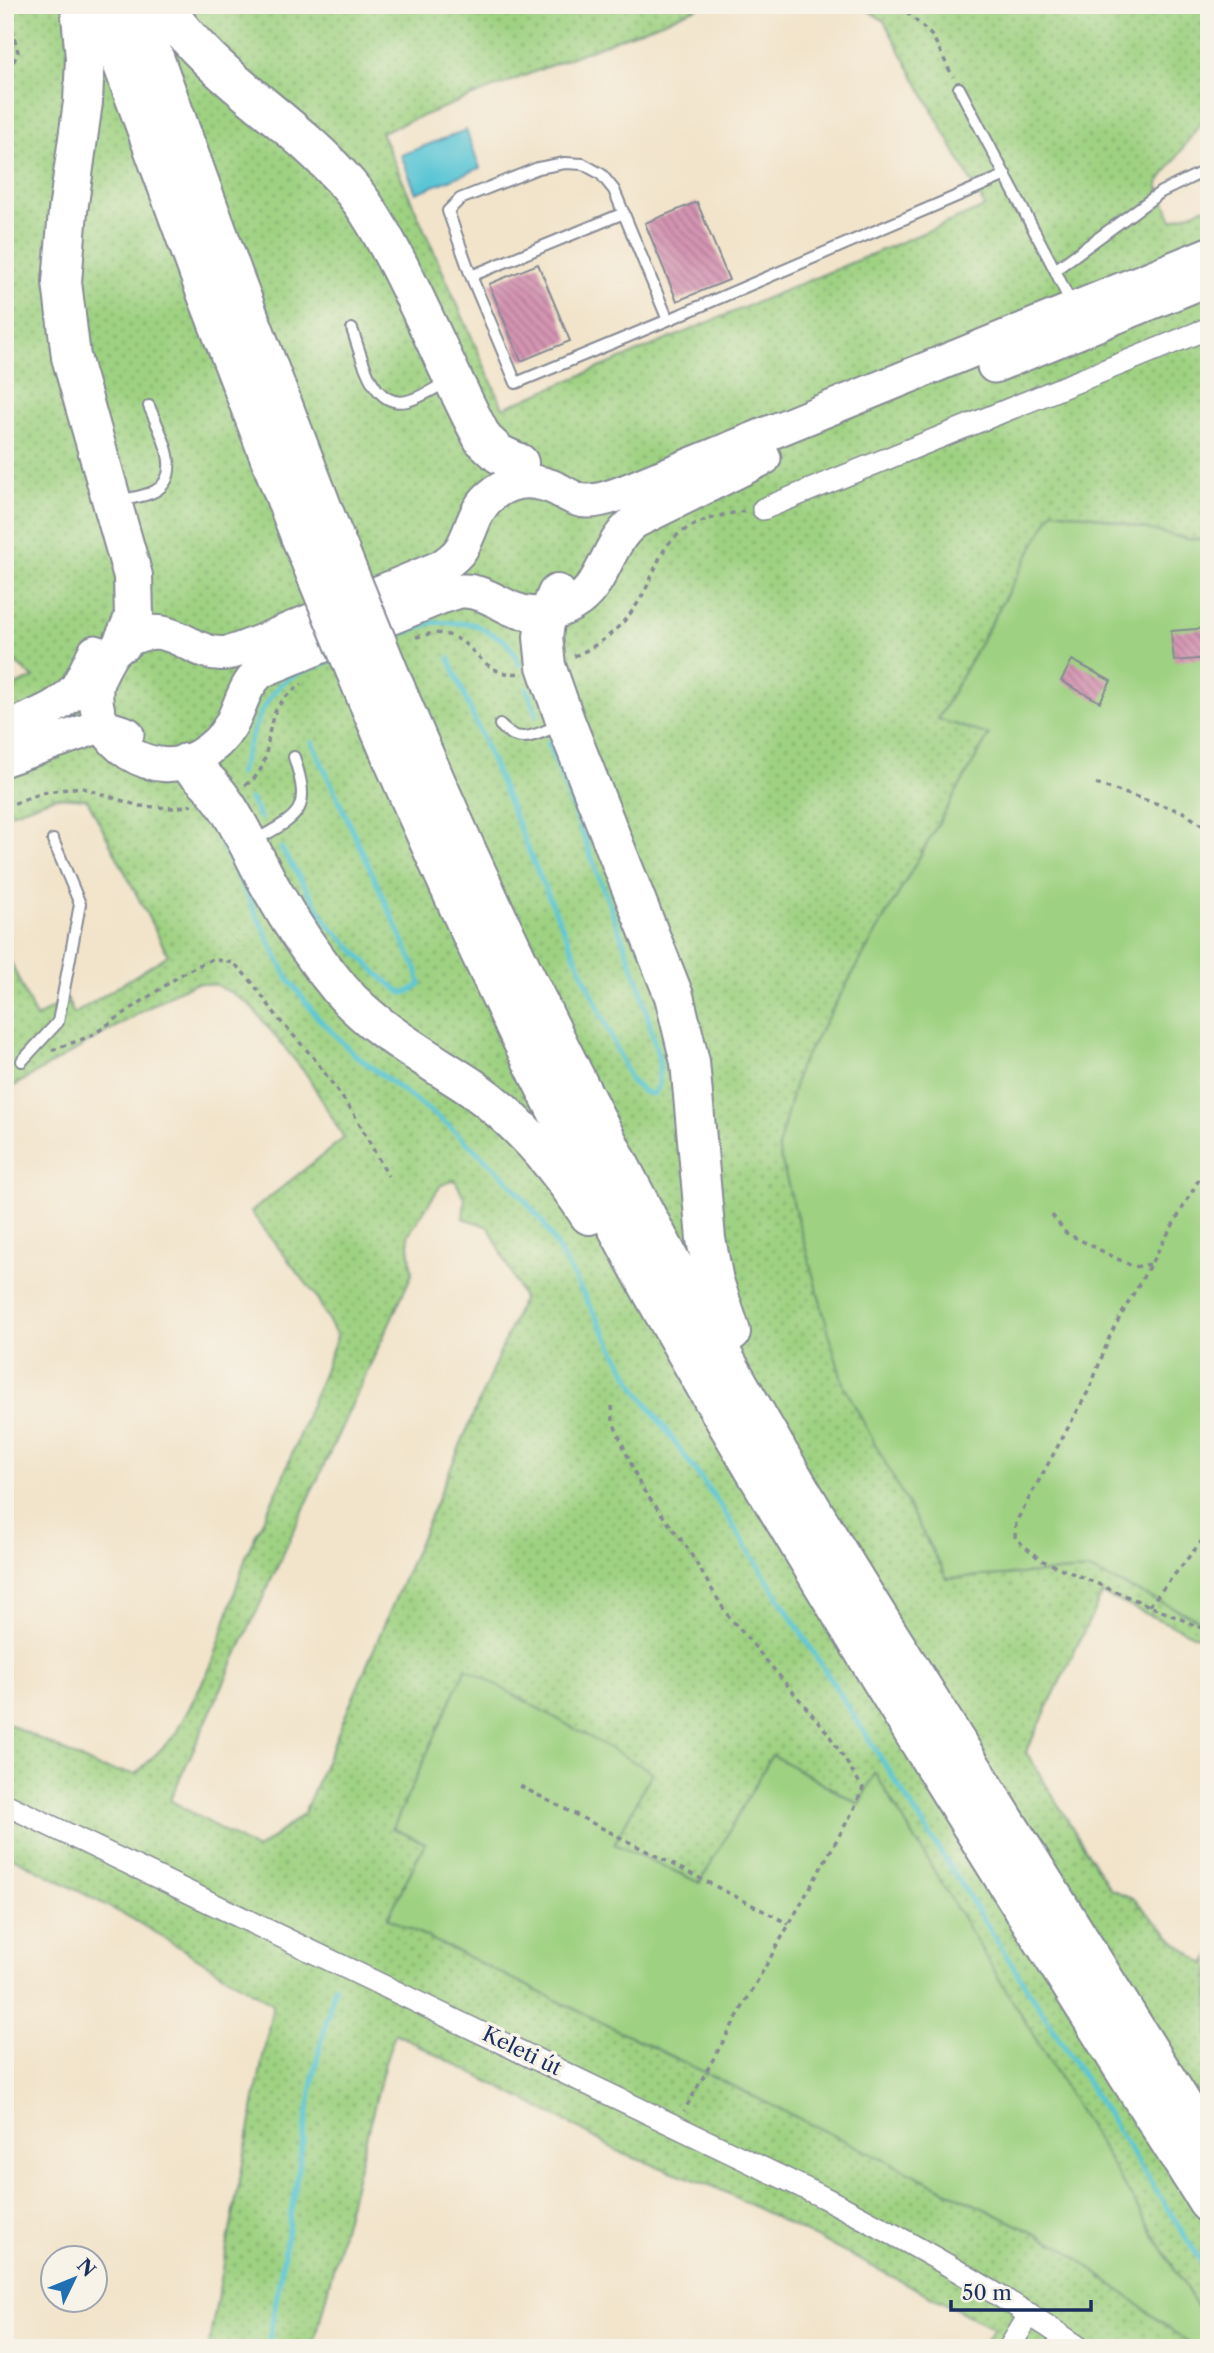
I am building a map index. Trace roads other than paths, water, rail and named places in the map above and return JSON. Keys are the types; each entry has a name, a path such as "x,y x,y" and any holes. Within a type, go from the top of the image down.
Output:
{"highway":[{"path":"80,5 85,58 83,102 62,282 71,357 133,576 128,630"},
{"path":"101,5 205,290 314,531 381,693 431,849 501,999 605,1204 792,1535 967,1821 1209,2204"},
{"path":"135,5 230,267 314,531"},
{"path":"163,5 200,49 324,158 349,186 383,235 483,439 499,454 519,463"},
{"path":"552,605 543,637 546,666 566,723 654,942 685,1033 706,1238 720,1300 731,1334 794,1453 821,1525"},
{"path":"381,693 444,803 521,970 598,1122 713,1336 821,1525 1209,2147"},
{"path":"186,763 223,796 307,950 343,992 374,1021 472,1088 512,1120 539,1147 677,1335"}],"main road":[{"path":"605,543 634,522 759,448 1073,309 1209,254"},
{"path":"128,630 158,615 229,637 258,629 420,562 440,549 452,530 464,500 477,485 493,472 519,463 549,468 566,477 581,494 596,531 605,543 599,576 587,592 568,607 552,605 511,609 490,598 463,591 441,597 261,671 252,678 230,726 214,746 186,763 152,763 137,759 110,734 76,688 101,642 118,626 128,630 172,634 208,652 226,653 257,643 441,567 460,551 483,503 502,488 524,481 534,482 581,494 598,500 661,477 759,448 1209,279"},
{"path":"5,759 70,735 110,734 161,749 195,741 215,717 229,682 237,671 248,663 456,579 471,576 486,578 552,605"},
{"path":"5,729 80,695"},
{"path":"5,742 65,717 81,706 80,695"},
{"path":"5,769 102,740 110,734"}],"street":[{"path":"763,509 1209,328"},
{"name":"Keleti út","path":"5,1804 823,2197 907,2241 1030,2314 1080,2348"},
{"path":"1009,2348 1030,2314"}],"lane":[{"path":"959,88 1073,309"},
{"path":"668,320 614,190 601,174 583,164 565,163 538,169 460,199 448,211 471,276 516,383 668,320 1006,175"},
{"path":"1055,270 1161,192 1209,169"},
{"path":"471,276 624,213"},
{"path":"352,329 373,384 386,399 397,403 412,400 453,379"},
{"path":"112,503 153,492 170,473 167,454 149,406"},
{"path":"500,725 512,736 520,738 566,723"},
{"path":"248,844 284,824 302,805 302,783 294,757"},
{"path":"22,1061 58,1022 80,904 53,840"}],"water":[{"path":"466,130 480,168 416,193 401,155"}],"waterway":[{"path":"390,638 434,622 473,624 504,640 515,654 519,665"},
{"path":"449,658 536,868 631,1081 644,1092 654,1094 659,1086 659,1060 640,986 548,742"},
{"path":"239,774 257,722 278,687 300,672 335,659"},
{"path":"527,689 537,715"},
{"path":"281,848 329,925 379,975 402,993 411,991 420,984 417,971 312,742"},
{"path":"250,799 260,818"},
{"path":"209,818 287,977 318,1018 354,1054 448,1125 506,1178 543,1222 637,1390 718,1502 1209,2274"},
{"path":"268,2348 316,2064 335,1986"}]}
